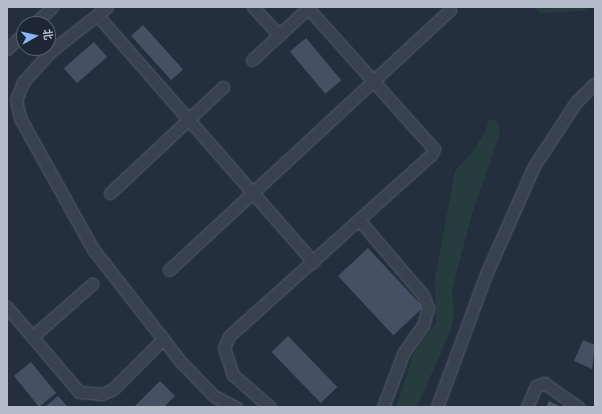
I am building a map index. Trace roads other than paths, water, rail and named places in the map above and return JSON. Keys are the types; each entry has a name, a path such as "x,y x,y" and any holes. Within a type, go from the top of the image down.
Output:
{"street":[{"path":"42,16 52,7"},
{"path":"107,7 98,16 51,51 23,82 16,100 20,118 94,249 163,339 214,396 236,407"},
{"path":"253,7 279,35"},
{"path":"252,60 309,7 434,149 430,155 360,220 229,336 224,348 233,374 270,407"},
{"path":"169,270 450,10"},
{"path":"98,16 313,262"},
{"path":"7,49 16,41"},
{"path":"437,407 488,272 534,166 576,102 595,83"},
{"path":"110,193 223,87"},
{"path":"360,220 423,295 428,308 423,324 403,354 383,407"},
{"path":"33,336 92,284"},
{"path":"7,307 80,392 102,394 113,389 163,339"},
{"path":"527,407 536,386 544,383 578,407"}]}
